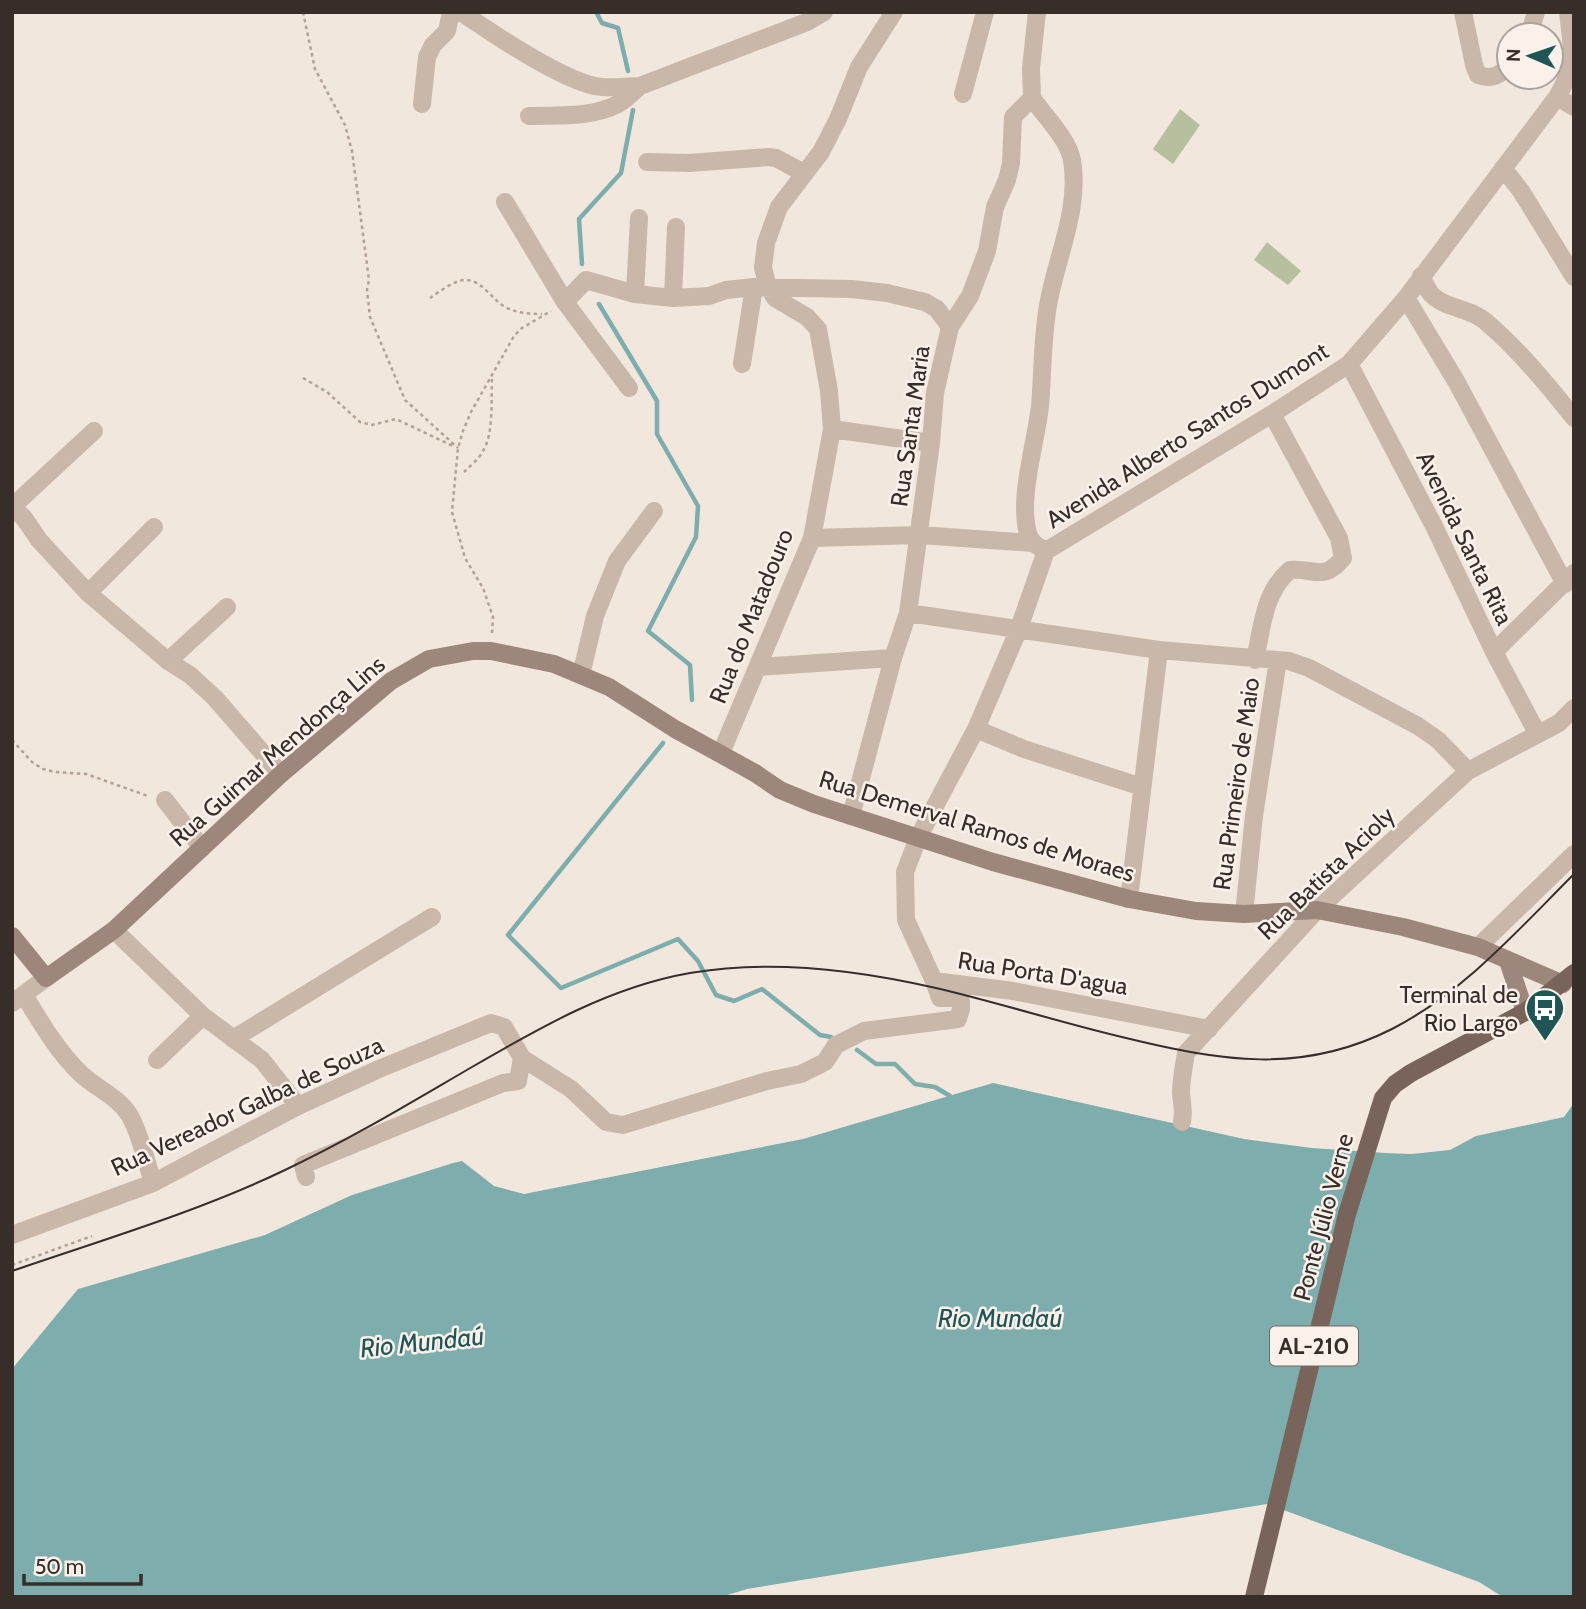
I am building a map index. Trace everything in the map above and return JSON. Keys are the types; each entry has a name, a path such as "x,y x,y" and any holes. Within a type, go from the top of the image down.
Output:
{"main road":[{"name":"AL-210","path":"1525,1012 1568,979"},
{"name":"Ponte Júlio Verne","path":"1254,1597 1347,1214 1382,1098 1395,1084 1411,1073 1525,1012"}],"street":[{"path":"422,104 427,57 433,45 447,31 451,12"},
{"path":"461,12 507,42 575,79 600,87 640,86 807,22 824,12"},
{"path":"742,364 761,287 766,243 779,207 821,152 859,67 894,12"},
{"path":"963,94 985,12"},
{"path":"1037,12 1031,68 1032,98 1069,149 1074,188 1074,201 1044,330 1040,407 1025,501 1028,535 1039,547"},
{"path":"1462,12 1478,75 1495,76"},
{"name":"Avenida Alberto Santos Dumont","path":"906,920 905,872 918,838 976,729 1018,631 1039,547 1272,414 1349,364 1406,298 1558,97 1573,65 1568,12"},
{"path":"529,116 585,114 605,110 621,103 640,86"},
{"path":"1558,97 1574,107"},
{"name":"Rua Santa Maria","path":"851,816 893,657 908,613 920,535 935,393 950,327 970,296 987,251 995,207 1011,163 1013,117 1032,98"},
{"path":"647,162 689,163 769,157 804,173"},
{"path":"1503,168 1521,191 1574,277"},
{"path":"505,202 565,302 629,388"},
{"path":"635,294 639,218"},
{"path":"673,298 676,227"},
{"path":"1421,276 1432,295 1475,312 1488,323 1528,364 1574,418"},
{"path":"565,302 586,280 635,294 673,298 693,298 726,290 761,287 852,289 925,302 937,309 950,327"},
{"name":"Rua do Matadouro","path":"721,753 812,538 832,429 829,391 818,329 807,317 761,287"},
{"path":"1406,298 1569,578 1494,652"},
{"name":"Avenida Santa Rita","path":"1349,364 1434,526 1494,652 1537,733"},
{"path":"1255,660 1272,590 1282,577 1290,570 1319,574 1334,569 1343,558 1339,538 1272,414"},
{"path":"832,429 931,443"},
{"path":"94,431 12,507 88,593 215,698 281,774"},
{"path":"581,675 595,616 617,561 654,511"},
{"path":"88,593 154,527"},
{"path":"812,538 920,535 1039,547"},
{"path":"168,661 227,607"},
{"path":"908,613 1159,650 1300,664 1418,726 1438,740 1468,771"},
{"path":"1129,899 1159,650"},
{"name":"Rua Guimar Mendonça Lins","path":"18,999 114,930 281,774 391,681 429,659 491,651 554,664 609,687 675,729 721,753"},
{"path":"759,667 893,657"},
{"name":"Rua Primeiro de Maio","path":"1244,914 1254,816 1278,660"},
{"name":"Rua Batista Acioly","path":"1182,1122 1182,1072 1186,1053 1317,910 1468,771 1559,723 1572,713"},
{"path":"976,729 1024,749 1142,787"},
{"name":"Rua Demerval Ramos de Moraes","path":"721,753 780,790 851,816 993,862 1129,899 1196,911 1244,914 1317,910 1433,933 1479,947 1508,961 1568,979"},
{"path":"164,800 202,848"},
{"path":"1479,947 1574,854"},
{"path":"233,1039 432,917"},
{"name":"Rua Porta D'agua","path":"906,920 934,981 1013,991 1209,1029"},
{"path":"114,930 203,1016 262,1060 298,1106"},
{"path":"12,936 46,978"},
{"path":"1508,961 1525,1012"},
{"path":"306,1177 303,1165 503,1083 518,1081 522,1058 571,1089 606,1122 623,1125 801,1074 825,1062 836,1045 864,1031 958,1019 961,1002 956,998 940,999 934,981"},
{"path":"18,999 83,1075 122,1106 129,1115 137,1131 153,1183"},
{"path":"157,1060 203,1016"},
{"name":"Rua Vereador Galba de Souza","path":"12,1235 153,1183 298,1106 491,1023 504,1027 522,1058"}],"path":[{"path":"303,12 315,69 345,125 352,150 368,267 370,317 377,339 405,400 458,449"},
{"path":"430,298 461,280 469,281 476,283 502,306 523,314 545,314"},
{"path":"491,651 493,617 483,588 465,558 452,512 458,449 471,412 514,336 522,327 565,302"},
{"path":"464,472 486,445 491,413 492,374"},
{"path":"303,378 327,392 360,422 372,425 396,419 458,449"},
{"path":"12,740 32,762 43,769 86,774 164,800"},
{"path":"12,1265 92,1236"}],"green space":[{"path":"1180,109 1200,125 1173,164 1153,149"},
{"path":"1267,242 1301,271 1288,285 1254,260"}],"water":[{"name":"Rio Mundaú","path":"993,1083 1244,1139 1312,1148 1412,1154 1450,1150 1476,1136 1564,1117 1574,1103 1574,1597 1503,1597 1479,1582 1267,1504 747,1589 721,1597 12,1597 12,1369 78,1289 265,1235 352,1195 453,1163 462,1161 494,1186 524,1194 803,1139"}],"waterway":[{"path":"596,12 602,23 618,28 628,71"},
{"path":"582,264 579,219 621,173 633,110"},
{"path":"599,304 657,401 657,434 698,506 696,537 648,631 690,665 692,700"},
{"path":"663,743 508,935 561,988 678,939 698,961 716,995 734,1001 762,989 820,1035 831,1037"},
{"path":"857,1050 876,1064 895,1064 915,1084 935,1087 950,1096"}],"tram line":[{"path":"12,1271 150,1224 253,1185 356,1134 550,1023 604,998 660,979 720,969 814,968 876,976 936,988 1102,1032 1195,1053 1260,1059 1293,1058 1358,1044 1418,1014 1489,959 1574,874"}],"place":[{"name":"Terminal de Rio Largo","path":"1545,1042"}]}
